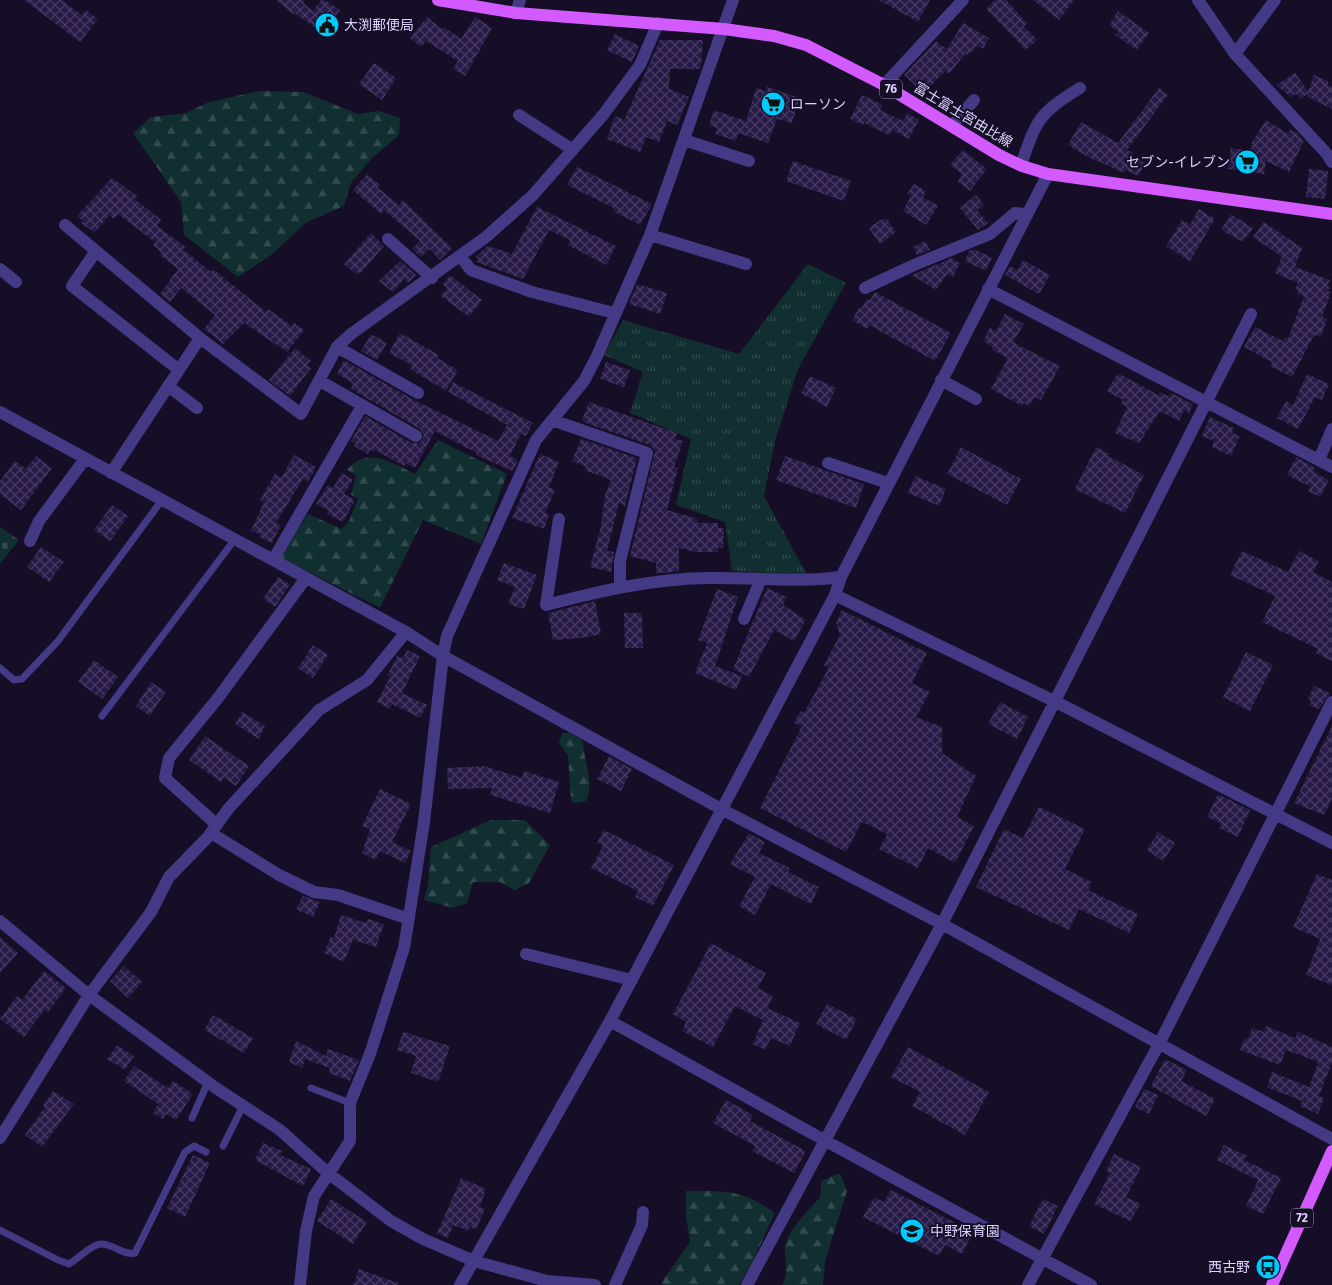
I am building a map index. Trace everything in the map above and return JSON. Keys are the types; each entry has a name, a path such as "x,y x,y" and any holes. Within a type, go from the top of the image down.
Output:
{"main road":[{"name":"富士富士宮由比線","path":"438,0 465,2 516,13 658,23 774,36 806,44 884,85 1021,165 1048,174 1332,214"},
{"name":"72","path":"1272,1285 1332,1151"}],"street":[{"path":"516,13 520,0"},
{"path":"300,1285 306,1231 314,1196 350,1141 350,1103 370,1054 404,948 424,822 443,656 447,636 536,440 584,381 597,356 614,313 650,235 733,0"},
{"path":"884,85 963,0"},
{"path":"1198,0 1235,54 1332,162"},
{"path":"1235,54 1275,0"},
{"path":"65,225 200,338 301,414 337,347 351,334 432,278 486,237 533,195 603,115 640,65 658,23"},
{"path":"1021,165 1034,129 1042,116 1053,105 1080,88"},
{"path":"952,126 974,100"},
{"path":"519,115 573,150"},
{"path":"684,140 749,161"},
{"path":"460,1285 610,1020 723,810 835,595 840,577 1025,214 1048,174"},
{"path":"865,288 914,265 990,234 1015,213 1025,214"},
{"path":"650,235 746,264"},
{"path":"388,239 432,278"},
{"path":"96,251 72,286 179,370"},
{"path":"460,256 471,270 532,292 614,313"},
{"path":"0,268 16,282"},
{"path":"988,289 1332,467"},
{"path":"747,1285 942,924 1251,314"},
{"path":"111,472 200,338"},
{"path":"337,347 418,393"},
{"path":"941,380 976,399"},
{"path":"320,381 416,436"},
{"path":"168,386 197,408"},
{"path":"272,560 362,406"},
{"path":"0,412 406,632 443,656 723,810 942,924 1332,1139"},
{"path":"552,420 647,453 620,561 620,586"},
{"path":"1319,460 1332,429"},
{"path":"30,541 39,521 86,459"},
{"path":"828,463 888,483"},
{"path":"559,519 546,605 620,586 706,578 809,581 840,577"},
{"path":"306,578 218,698 169,758 165,778 214,829 279,875 314,892 338,895 409,919"},
{"path":"744,619 761,579"},
{"path":"835,595 1054,701 1332,842"},
{"path":"0,1138 89,995 151,912 169,877 319,710 367,680 406,632"},
{"path":"1028,1285 1159,1044 1332,702"},
{"path":"0,920 89,995 208,1082 280,1130 328,1173 391,1222 474,1261 548,1281 595,1285"},
{"path":"526,954 632,980"},
{"path":"610,1020 824,1140 1091,1285"},
{"path":"615,1285 642,1225 643,1212"}],"lane":[{"path":"0,668 14,680 22,679 58,641 162,500"},
{"path":"102,716 234,539"},
{"path":"192,1118 208,1082"},
{"path":"311,1088 350,1103"},
{"path":"223,1146 243,1106"},
{"path":"0,1230 58,1260 70,1264 98,1244 110,1245 129,1255 135,1253 185,1152 194,1146 206,1152"}],"green space":[{"path":"260,91 303,92 358,114 379,111 400,118 399,135 372,158 351,183 344,206 307,222 271,255 238,277 184,235 181,202 133,133 151,117 186,113 209,102"},
{"path":"808,264 846,283 798,369 775,441 764,496 807,575 732,571 725,522 676,505 691,439 630,413 643,372 604,355 623,320 739,354"},
{"path":"438,440 507,474 481,544 423,520 380,608 279,557 308,514 342,529 349,521 358,499 351,495 356,475 347,470 355,463 372,457 380,458 415,474"},
{"path":"0,527 19,540 0,564"},
{"path":"562,733 570,733 583,741 589,779 586,801 575,803 571,800 568,756 559,743"},
{"path":"491,820 525,820 550,845 529,883 515,890 500,882 473,882 467,903 453,908 424,900 428,885 431,847"},
{"path":"840,1173 847,1191 825,1261 823,1285 782,1285 786,1274 785,1248 792,1230 821,1196 821,1181"},
{"path":"686,1191 712,1191 742,1195 775,1213 753,1261 739,1285 665,1285 661,1283 690,1242 686,1216"}],"building":[{"path":"24,0 62,0 82,15 86,10 98,19 80,42"},
{"path":"276,0 305,0 303,3 313,11 321,0 325,0 340,10 329,25 336,31 330,38 293,14"},
{"path":"879,0 930,0 918,22"},
{"path":"995,0 1006,0 1027,23 1024,26 1037,40 1026,50 986,9"},
{"path":"1033,0 1074,0 1059,20"},
{"path":"1118,11 1149,33 1137,50 1115,35 1119,32 1109,25"},
{"path":"427,17 442,29 444,27 461,39 475,17 492,28 465,76 453,69 458,61 426,41 421,47 410,38"},
{"path":"963,23 989,38 983,49 977,46 973,52 971,51 968,55 965,54 949,74 945,71 926,91 922,88 920,90 904,75 936,41 947,49"},
{"path":"615,34 639,46 632,62 607,50"},
{"path":"660,40 703,40 701,65 700,69 670,69 669,89 689,97 677,125 667,121 659,142 646,137 640,152 607,139 615,116 624,120"},
{"path":"374,63 396,78 382,100 359,84"},
{"path":"1295,73 1308,91 1314,75 1328,81 1328,85 1332,87 1332,109 1306,96 1308,93 1300,99 1296,94 1291,97 1276,85"},
{"path":"767,87 800,98 792,123 777,119 768,143 738,133 736,141 715,134 717,128 709,125 714,110 746,121 756,88 766,91"},
{"path":"1159,88 1168,95 1127,150 1133,153 1132,157 1145,163 1138,176 1126,170 1124,173 1097,162 1068,145 1081,122 1118,143"},
{"path":"862,95 883,105 880,110 903,121 907,113 919,120 909,139 892,130 889,135 864,123 863,125 850,119"},
{"path":"1266,120 1288,134 1290,130 1297,133 1304,141 1289,172 1266,161 1264,174 1228,169 1231,148 1251,151 1252,142"},
{"path":"963,150 987,169 970,191 958,182 962,174 950,165"},
{"path":"793,161 851,181 844,201 786,181"},
{"path":"577,167 652,204 640,225 613,211 614,208 567,185"},
{"path":"1309,169 1328,171 1325,199 1306,197"},
{"path":"367,174 380,185 378,188 399,205 403,200 452,248 440,260 430,249 421,257 412,249 420,241 384,210 381,214 353,190"},
{"path":"112,178 137,196 135,199 161,220 157,226 186,247 184,250 211,272 213,269 266,312 268,309 292,326 294,323 304,330 287,352 244,323 223,344 204,329 215,315 181,288 170,302 160,294 178,269 160,255 162,253 153,245 155,242 118,214 114,219 109,215 95,233 81,223 83,221 77,216"},
{"path":"914,184 926,191 923,197 938,206 926,225 903,211 911,196 907,194"},
{"path":"976,195 984,205 977,210 988,223 978,230 960,208"},
{"path":"537,207 616,246 606,265 568,245 570,240 549,230 523,279 476,262 479,260 476,256 488,246 512,254"},
{"path":"1199,209 1215,219 1190,261 1166,246 1182,220 1190,225"},
{"path":"1231,214 1253,228 1243,242 1221,230"},
{"path":"882,219 887,219 896,232 880,244 869,228"},
{"path":"1264,222 1302,248 1295,267 1330,280 1327,286 1330,287 1328,291 1331,292 1322,317 1327,319 1321,337 1314,335 1292,377 1270,366 1272,362 1244,347 1255,327 1283,341 1285,337 1288,339 1304,296 1297,294 1299,291 1295,290 1298,283 1275,273 1282,257 1253,237"},
{"path":"371,233 384,246 360,274 357,272 356,274 344,264"},
{"path":"925,241 930,250 917,255 913,247"},
{"path":"974,249 992,258 986,271 965,261 969,251"},
{"path":"952,258 960,263 953,277 947,274 936,290 912,275"},
{"path":"1023,260 1050,275 1039,294 1005,275 1010,266 1018,270"},
{"path":"400,261 416,275 408,283 404,279 393,292 379,281"},
{"path":"450,275 482,300 469,317 441,296 447,288 443,284"},
{"path":"637,284 667,293 660,314 629,304"},
{"path":"875,292 951,333 935,361 869,325 867,329 852,320 859,308 861,309 867,299 870,300"},
{"path":"1005,314 1024,324 1014,341 1016,344 1060,366 1041,400 1036,397 1028,406 1024,403 1022,406 991,389 1008,358 992,350 993,347 983,341 990,328 996,331"},
{"path":"400,333 439,355 437,358 458,370 446,391 410,369 412,365 389,353"},
{"path":"371,334 387,343 377,360 361,351"},
{"path":"295,348 311,361 307,365 311,368 290,396 269,380"},
{"path":"344,360 414,400 498,441 507,425 448,392 453,382 533,423 526,436 521,434 510,456 518,460 513,471 476,455 477,453 435,431 415,468 406,463 404,466 375,450 374,452 370,450 368,454 354,446 356,444 351,441 365,416 412,443 420,443 424,435 420,429 351,389 353,383 337,374"},
{"path":"606,362 630,370 624,387 600,379"},
{"path":"1118,373 1158,395 1160,392 1169,397 1171,393 1193,404 1189,413 1184,410 1179,421 1160,411 1139,443 1115,433 1127,407 1121,403 1123,400 1107,391"},
{"path":"1307,374 1329,384 1322,400 1315,397 1298,429 1277,418 1286,401 1293,405"},
{"path":"810,376 836,388 827,407 801,393"},
{"path":"589,402 677,433 675,439 683,441 674,467 678,468 667,510 698,519 697,523 718,523 718,528 724,528 723,548 718,548 718,552 695,552 679,548 679,571 663,573 656,573 656,563 630,556 655,451 650,445 586,423 582,420"},
{"path":"1210,417 1234,428 1232,433 1240,436 1231,456 1212,447 1214,441 1202,436"},
{"path":"581,439 637,458 625,506 619,503 607,551 614,552 611,572 590,567 601,526 605,495 611,480 584,470 586,467 572,461"},
{"path":"961,447 1021,479 1007,505 947,474"},
{"path":"1096,447 1109,454 1108,456 1144,475 1125,513 1075,489"},
{"path":"540,454 559,462 549,487 555,490 545,513 549,514 544,529 512,518"},
{"path":"294,455 316,467 308,482 303,479 276,523 281,525 272,543 259,537 260,534 251,531 264,502 260,500 275,474 281,478"},
{"path":"36,456 52,468 21,510 0,494 0,481 15,461 26,469"},
{"path":"785,456 864,484 856,508 776,480"},
{"path":"1296,457 1315,468 1314,472 1329,480 1320,497 1308,491 1311,487 1287,475"},
{"path":"342,473 353,480 344,494 355,500 343,522 327,514 329,511 316,504 328,485 333,488"},
{"path":"915,476 946,489 939,506 908,493"},
{"path":"112,505 128,516 110,541 94,530"},
{"path":"41,547 64,562 49,582 27,567"},
{"path":"1242,551 1288,572 1299,551 1319,561 1313,572 1332,582 1332,661 1316,653 1318,649 1262,622 1275,596 1230,575"},
{"path":"504,563 537,575 524,609 508,604 515,587 497,580"},
{"path":"278,577 290,585 275,607 263,599"},
{"path":"767,588 787,597 783,605 806,620 794,641 774,630 749,677 733,669"},
{"path":"717,589 738,597 715,666 742,676 736,690 695,673 707,643 698,640"},
{"path":"595,601 601,634 553,640 548,613"},
{"path":"842,610 927,653 912,683 930,692 916,717 942,727 942,753 976,776 957,817 974,826 955,863 928,848 918,868 879,849 887,834 862,822 846,852 760,808 802,726 794,723 800,711 804,713 829,667 824,665 840,635 836,623"},
{"path":"624,613 642,613 643,648 625,648"},
{"path":"313,645 328,655 313,678 298,668"},
{"path":"407,650 420,656 402,693 427,705 420,718 392,704 390,709 377,702 390,677 387,676 397,656 403,658"},
{"path":"1246,652 1273,665 1250,711 1223,697"},
{"path":"94,660 118,677 102,699 78,682"},
{"path":"151,682 166,692 150,716 136,706"},
{"path":"1314,686 1330,693 1319,709 1309,705 1311,701 1308,698"},
{"path":"1000,702 1028,717 1017,739 988,724"},
{"path":"242,712 265,726 259,739 235,724"},
{"path":"1332,726 1332,798 1324,815 1294,803"},
{"path":"205,736 249,766 236,786 224,778 221,782 189,760"},
{"path":"609,756 632,769 621,791 597,779"},
{"path":"484,766 522,778 524,771 559,782 550,813 490,795 492,788 448,789 447,768"},
{"path":"380,789 411,804 392,842 411,851 405,863 380,851 375,860 362,853 370,829 362,826"},
{"path":"1218,794 1250,810 1238,837 1219,828 1221,823 1207,817"},
{"path":"1039,807 1085,829 1065,869 1092,882 1088,890 1138,914 1129,933 1079,909 1069,930 976,887 1004,829 1023,838"},
{"path":"604,830 674,865 653,906 635,897 638,891 591,868 603,846 597,843"},
{"path":"1158,832 1175,843 1163,861 1147,850"},
{"path":"749,833 765,842 759,853 790,868 788,872 819,887 811,904 771,884 755,915 739,906 755,877 730,864"},
{"path":"1317,874 1332,880 1332,985 1306,975 1320,939 1293,927"},
{"path":"303,896 320,902 313,917 296,909"},
{"path":"341,915 366,923 368,919 384,924 376,947 353,940 344,962 324,953 331,937 334,938"},
{"path":"0,937 18,953 0,973"},
{"path":"711,943 766,973 758,988 773,996 767,1008 800,1023 790,1046 771,1038 765,1050 753,1044 763,1020 735,1006 713,1047 682,1031 686,1022 673,1014"},
{"path":"124,966 142,982 128,998 110,981"},
{"path":"44,971 66,988 48,1012 45,1009 24,1037 0,1019 17,996 22,1000"},
{"path":"827,1004 857,1019 846,1040 816,1024"},
{"path":"213,1015 253,1038 244,1053 204,1030"},
{"path":"1266,1026 1295,1038 1298,1032 1332,1047 1332,1062 1319,1096 1324,1098 1318,1114 1300,1106 1302,1101 1267,1087 1272,1072 1309,1087 1318,1063 1316,1061 1286,1050 1280,1065 1240,1050 1245,1038 1248,1039 1252,1028 1264,1032"},
{"path":"403,1032 450,1046 438,1082 411,1073 416,1056 397,1050"},
{"path":"296,1041 326,1056 328,1049 359,1060 350,1081 329,1073 330,1068 305,1059 302,1068 289,1062"},
{"path":"117,1045 134,1056 125,1070 107,1059"},
{"path":"908,1047 989,1092 965,1135 912,1106 920,1092 891,1077"},
{"path":"1165,1059 1187,1070 1181,1081 1215,1099 1206,1116 1151,1086"},
{"path":"134,1066 168,1088 173,1081 193,1094 176,1120 166,1114 163,1119 153,1113 158,1104 124,1081"},
{"path":"1144,1089 1158,1095 1149,1114 1135,1107"},
{"path":"53,1091 74,1104 42,1147 25,1135 45,1107 43,1106"},
{"path":"726,1100 753,1115 750,1121 806,1151 794,1173 752,1151 755,1146 713,1123"},
{"path":"263,1143 282,1151 280,1155 311,1169 303,1186 255,1160"},
{"path":"1224,1145 1247,1156 1244,1160 1281,1178 1263,1214 1246,1206 1258,1180 1217,1160"},
{"path":"1114,1154 1141,1167 1126,1197 1141,1204 1130,1221 1094,1204 1110,1173 1106,1171"},
{"path":"193,1155 210,1163 185,1217 167,1208"},
{"path":"461,1178 486,1189 480,1207 485,1209 476,1230 470,1227 468,1231 453,1225 448,1238 437,1233"},
{"path":"891,1190 973,1232 962,1254 945,1245 939,1256 863,1217 874,1197 884,1202"},
{"path":"331,1199 367,1222 353,1244 317,1221"},
{"path":"1043,1199 1058,1206 1044,1234 1029,1226"},
{"path":"359,1269 398,1283 397,1285 353,1285"}],"place":[{"name":"大渕郵便局","path":"327,25"},
{"name":"ローソン","path":"773,104"},
{"name":"セブン-イレブン","path":"1247,162"},
{"name":"中野保育園","path":"912,1231"},
{"name":"西古野","path":"1268,1267"}]}
